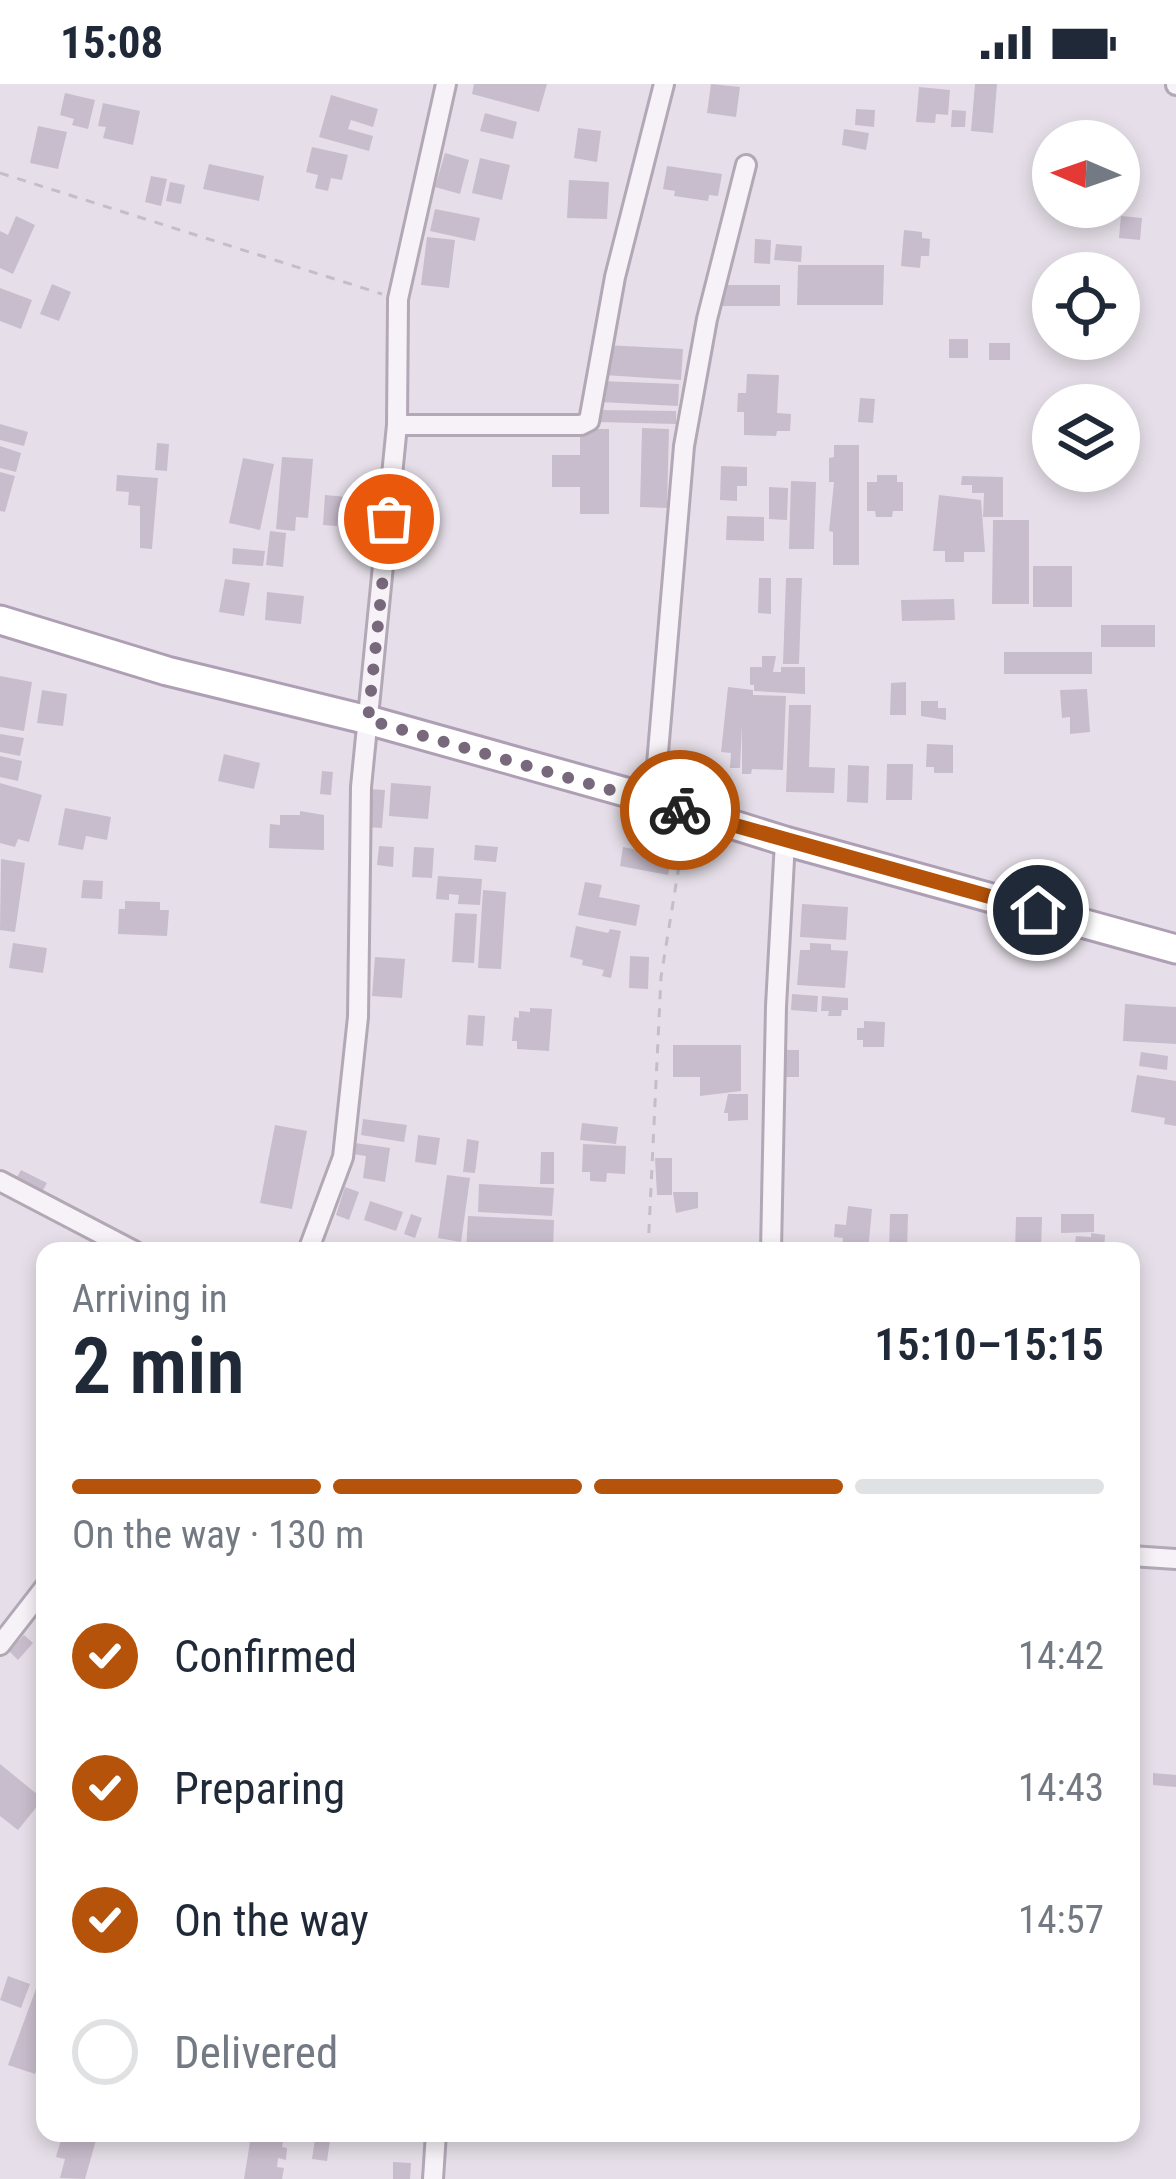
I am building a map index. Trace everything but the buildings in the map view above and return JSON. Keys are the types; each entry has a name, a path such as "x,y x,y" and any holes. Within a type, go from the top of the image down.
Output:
{"main road":[{"path":"0,620 167,671 368,720 785,842 1176,949"}],"street":[{"path":"311,1242 343,1157 358,1017 361,787 398,425 398,299 446,84"},
{"path":"398,425 581,425 589,421 615,277 664,84"},
{"path":"654,800 684,446 707,319 746,164"},
{"path":"771,1242 785,842"},
{"path":"0,1181 117,1242"},
{"path":"1140,1557 1176,1559"},
{"path":"0,1645 36,1599"},
{"path":"434,2179 436,2142"}],"path":[{"path":"0,173 398,299"},
{"path":"648,1242 661,977 687,813"}],"way so far":[{"path":"389,519 368,720 680,810"}],"route":[{"path":"680,810 1038,910"}]}
